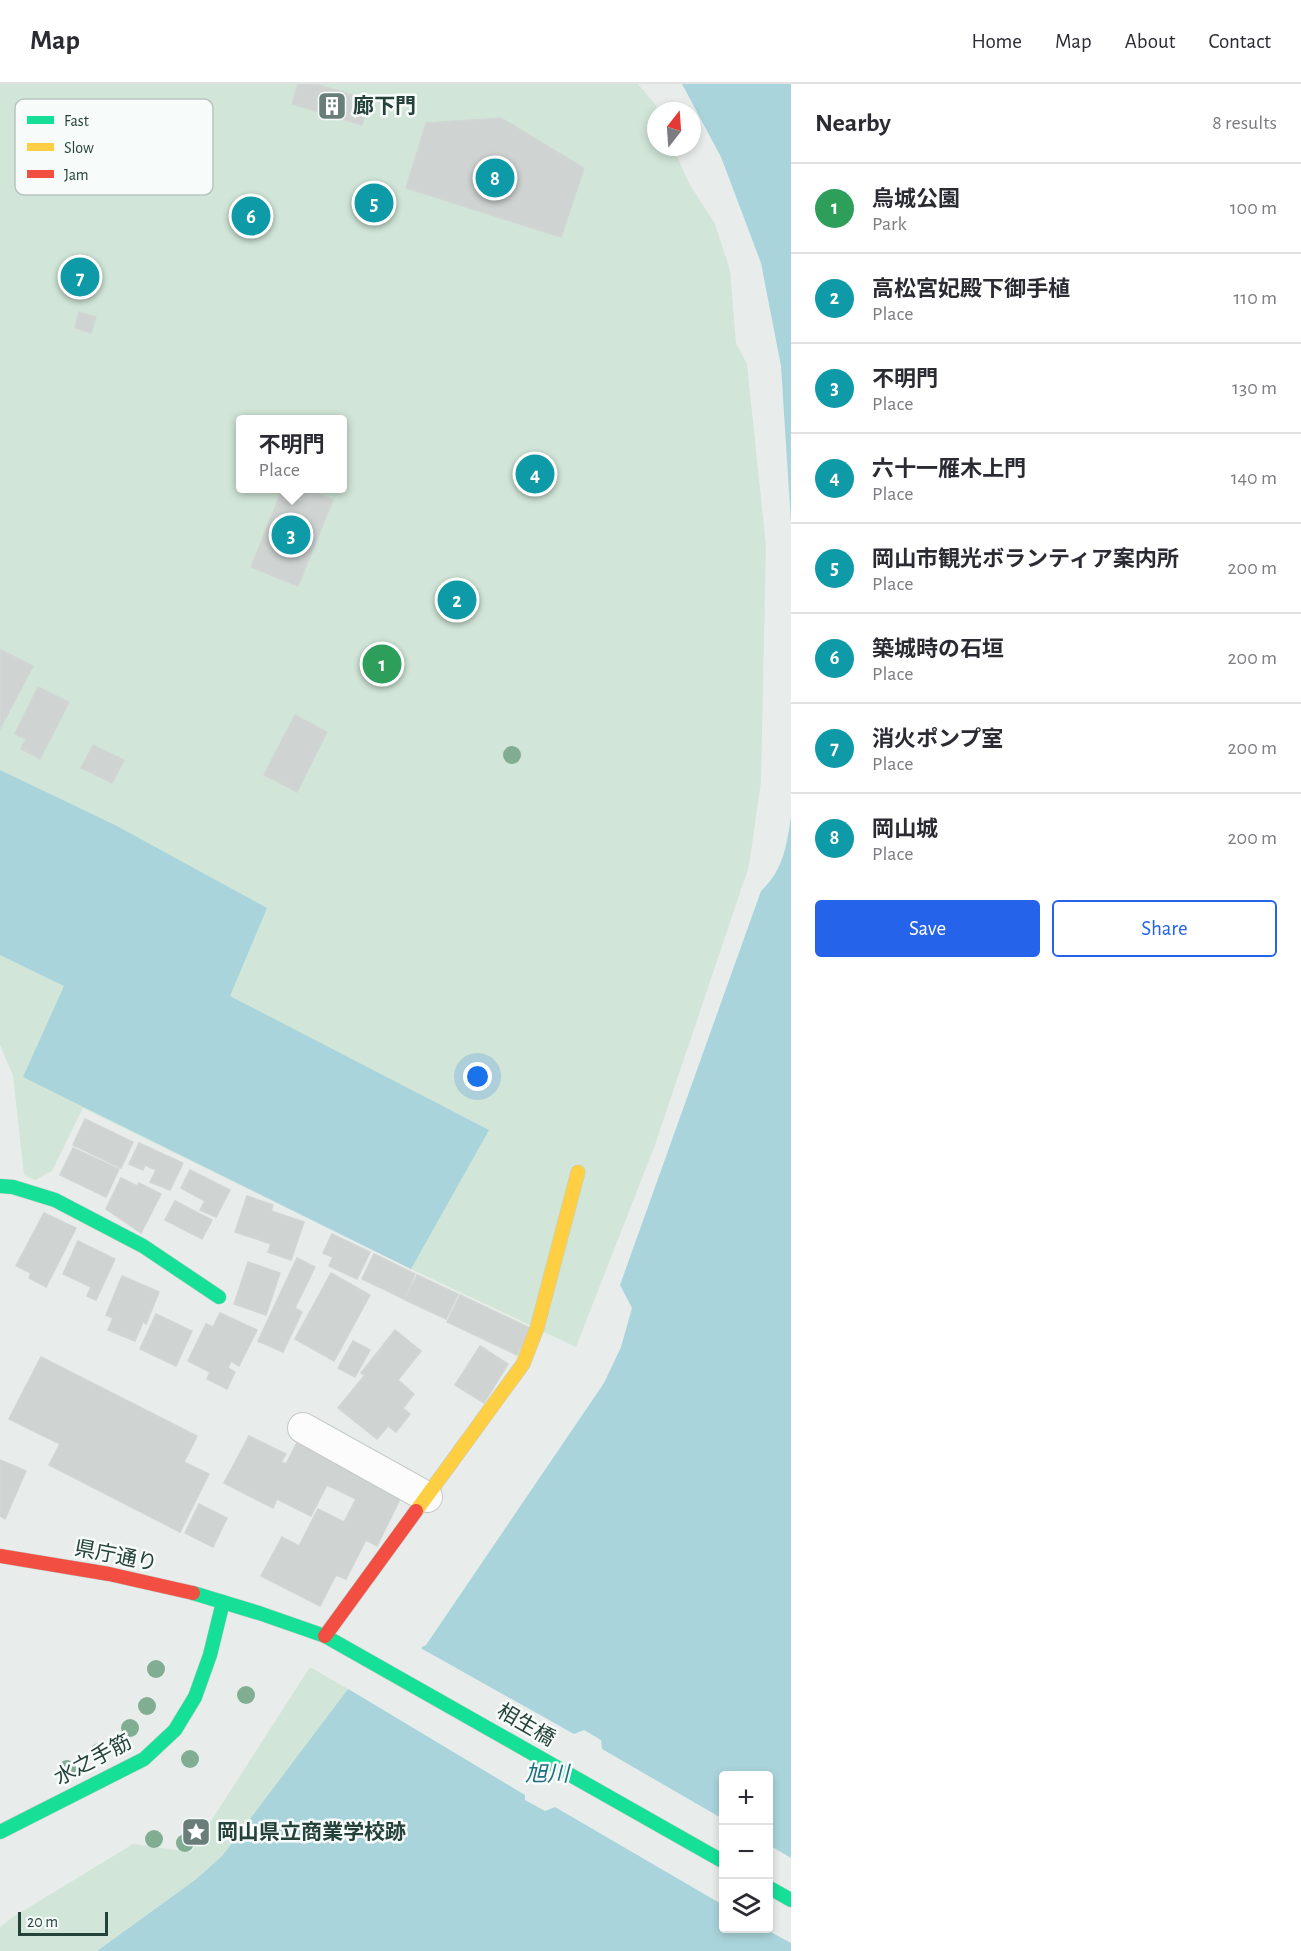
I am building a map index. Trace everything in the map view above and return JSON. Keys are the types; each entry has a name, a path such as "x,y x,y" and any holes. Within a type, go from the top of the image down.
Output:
{"street":[{"path":"325,1636 523,1364 537,1328 578,1172"},
{"path":"0,1186 13,1187 55,1200 143,1246 219,1297"},
{"path":"303,1428 427,1497"},
{"name":"県庁通り","path":"0,1556 145,1582 290,1622 325,1636"},
{"name":"水之手筋","path":"0,1832 144,1759 175,1730 195,1697 210,1655 223,1602"},
{"name":"相生橋","path":"325,1636 719,1860"},
{"path":"773,1890 791,1900"}],"green space":[{"path":"0,84 638,84 653,102 647,102 647,156 677,156 689,183 715,224 730,270 736,343 747,364 766,546 761,782 749,866 655,1145 576,1347 83,1108 52,1171 35,1180 24,1175 13,1076 0,1045"},
{"path":"310,1667 348,1689 222,1856 195,1880 97,1951 0,1951 0,1927 133,1844 191,1852"}],"water":[{"path":"682,84 791,84 791,523 781,366 761,263 721,157 701,120 701,102 692,102"},
{"path":"0,770 115,825 267,908 230,996 489,1130 411,1269 23,1077 64,986 0,955"},
{"name":"旭川","path":"791,816 791,1951 97,1951 195,1880 222,1856 348,1689 426,1645 604,1383 621,1347 632,1308 620,1285 761,891 774,875 786,847"}],"pier":[{"path":"417,1646 574,1734 584,1730 601,1740 602,1749 719,1817 719,1903 555,1807 545,1811 525,1800 525,1795 345,1687"},
{"path":"773,1847 791,1858 791,1943 772,1933"}],"building":[{"name":"廊下門","path":"298,84 316,84 369,100 362,125 292,104"},
{"path":"501,118 584,168 561,237 406,188 426,123"},
{"path":"370,191 385,197 378,215 362,209"},
{"path":"79,312 96,317 91,333 75,328"},
{"path":"527,458 552,468 543,490 518,480"},
{"path":"281,493 317,493 333,500 298,586 251,567"},
{"path":"1,650 33,666 0,729 0,653"},
{"path":"38,687 69,702 40,759 21,749 26,739 15,734"},
{"path":"295,715 327,732 297,792 264,775"},
{"path":"93,745 124,760 112,783 81,768"},
{"path":"85,1119 133,1142 121,1168 73,1145"},
{"path":"139,1143 183,1163 170,1190 150,1182 156,1170 145,1165 143,1170 129,1164"},
{"path":"73,1148 119,1169 106,1197 60,1175"},
{"path":"190,1170 230,1190 216,1217 200,1210 205,1201 181,1188"},
{"path":"121,1178 137,1186 139,1183 161,1194 141,1233 106,1209"},
{"path":"247,1196 273,1205 271,1211 304,1222 291,1260 268,1252 271,1244 235,1232"},
{"path":"175,1201 212,1220 202,1239 165,1220"},
{"path":"44,1213 76,1228 46,1287 29,1278 31,1273 16,1266"},
{"path":"332,1234 370,1252 357,1279 329,1266 333,1257 323,1253"},
{"path":"78,1241 115,1259 96,1300 87,1296 91,1287 63,1274"},
{"path":"374,1254 415,1274 404,1299 362,1279"},
{"path":"297,1258 315,1267 295,1308 302,1312 283,1352 258,1341"},
{"path":"248,1262 280,1273 266,1315 234,1304"},
{"path":"331,1273 370,1295 334,1361 295,1339"},
{"path":"417,1275 458,1294 446,1319 405,1300"},
{"path":"122,1276 159,1292 146,1324 143,1322 135,1341 108,1330 113,1318 106,1315"},
{"path":"460,1295 530,1328 517,1355 447,1322"},
{"path":"220,1313 257,1330 239,1366 231,1361 228,1368 235,1372 227,1389 207,1379 210,1372 188,1361 206,1324 213,1327"},
{"path":"156,1314 192,1331 176,1366 140,1349"},
{"path":"395,1330 421,1351 398,1380 414,1394 403,1408 410,1414 396,1432 388,1426 377,1439 338,1408 365,1375 361,1373"},
{"path":"353,1341 370,1350 355,1377 338,1368"},
{"path":"480,1346 508,1364 484,1403 455,1385"},
{"path":"41,1357 197,1436 184,1462 209,1474 180,1532 49,1465 60,1444 9,1419"},
{"path":"301,1435 401,1497 377,1546 366,1540 346,1579 336,1575 320,1606 261,1576 282,1537 299,1546 318,1509 344,1522 356,1499 327,1485 311,1516 277,1499 273,1508 224,1483 249,1436 286,1454 281,1462 286,1464"},
{"path":"0,1460 26,1471 5,1519 0,1516"},
{"path":"199,1504 227,1518 213,1547 185,1533"}],"traffic: fast":[{"path":"0,1186 13,1187 55,1200 143,1246 219,1297"},
{"path":"193,1593 325,1636 719,1859"},
{"path":"0,1832 144,1759 175,1730 195,1697 210,1655 223,1602"},
{"path":"773,1890 791,1900"}],"traffic: slow":[{"path":"416,1511 523,1364 537,1328 578,1172"}],"traffic: jam":[{"path":"325,1636 416,1511"},
{"path":"0,1556 109,1574 193,1593"}],"place":[{"name":"廊下門","path":"332,106"},
{"name":"岡山城","path":"495,178"},
{"name":"岡山市観光ボランティア案内所","path":"374,203"},
{"name":"築城時の石垣","path":"251,216"},
{"name":"消火ポンプ室","path":"80,277"},
{"name":"六十一雁木上門","path":"535,474"},
{"name":"不明門","path":"291,535"},
{"name":"高松宮妃殿下御手植","path":"457,600"},
{"name":"烏城公園","path":"382,664"},
{"name":"岡山県立商業学校跡","path":"196,1832"}]}
